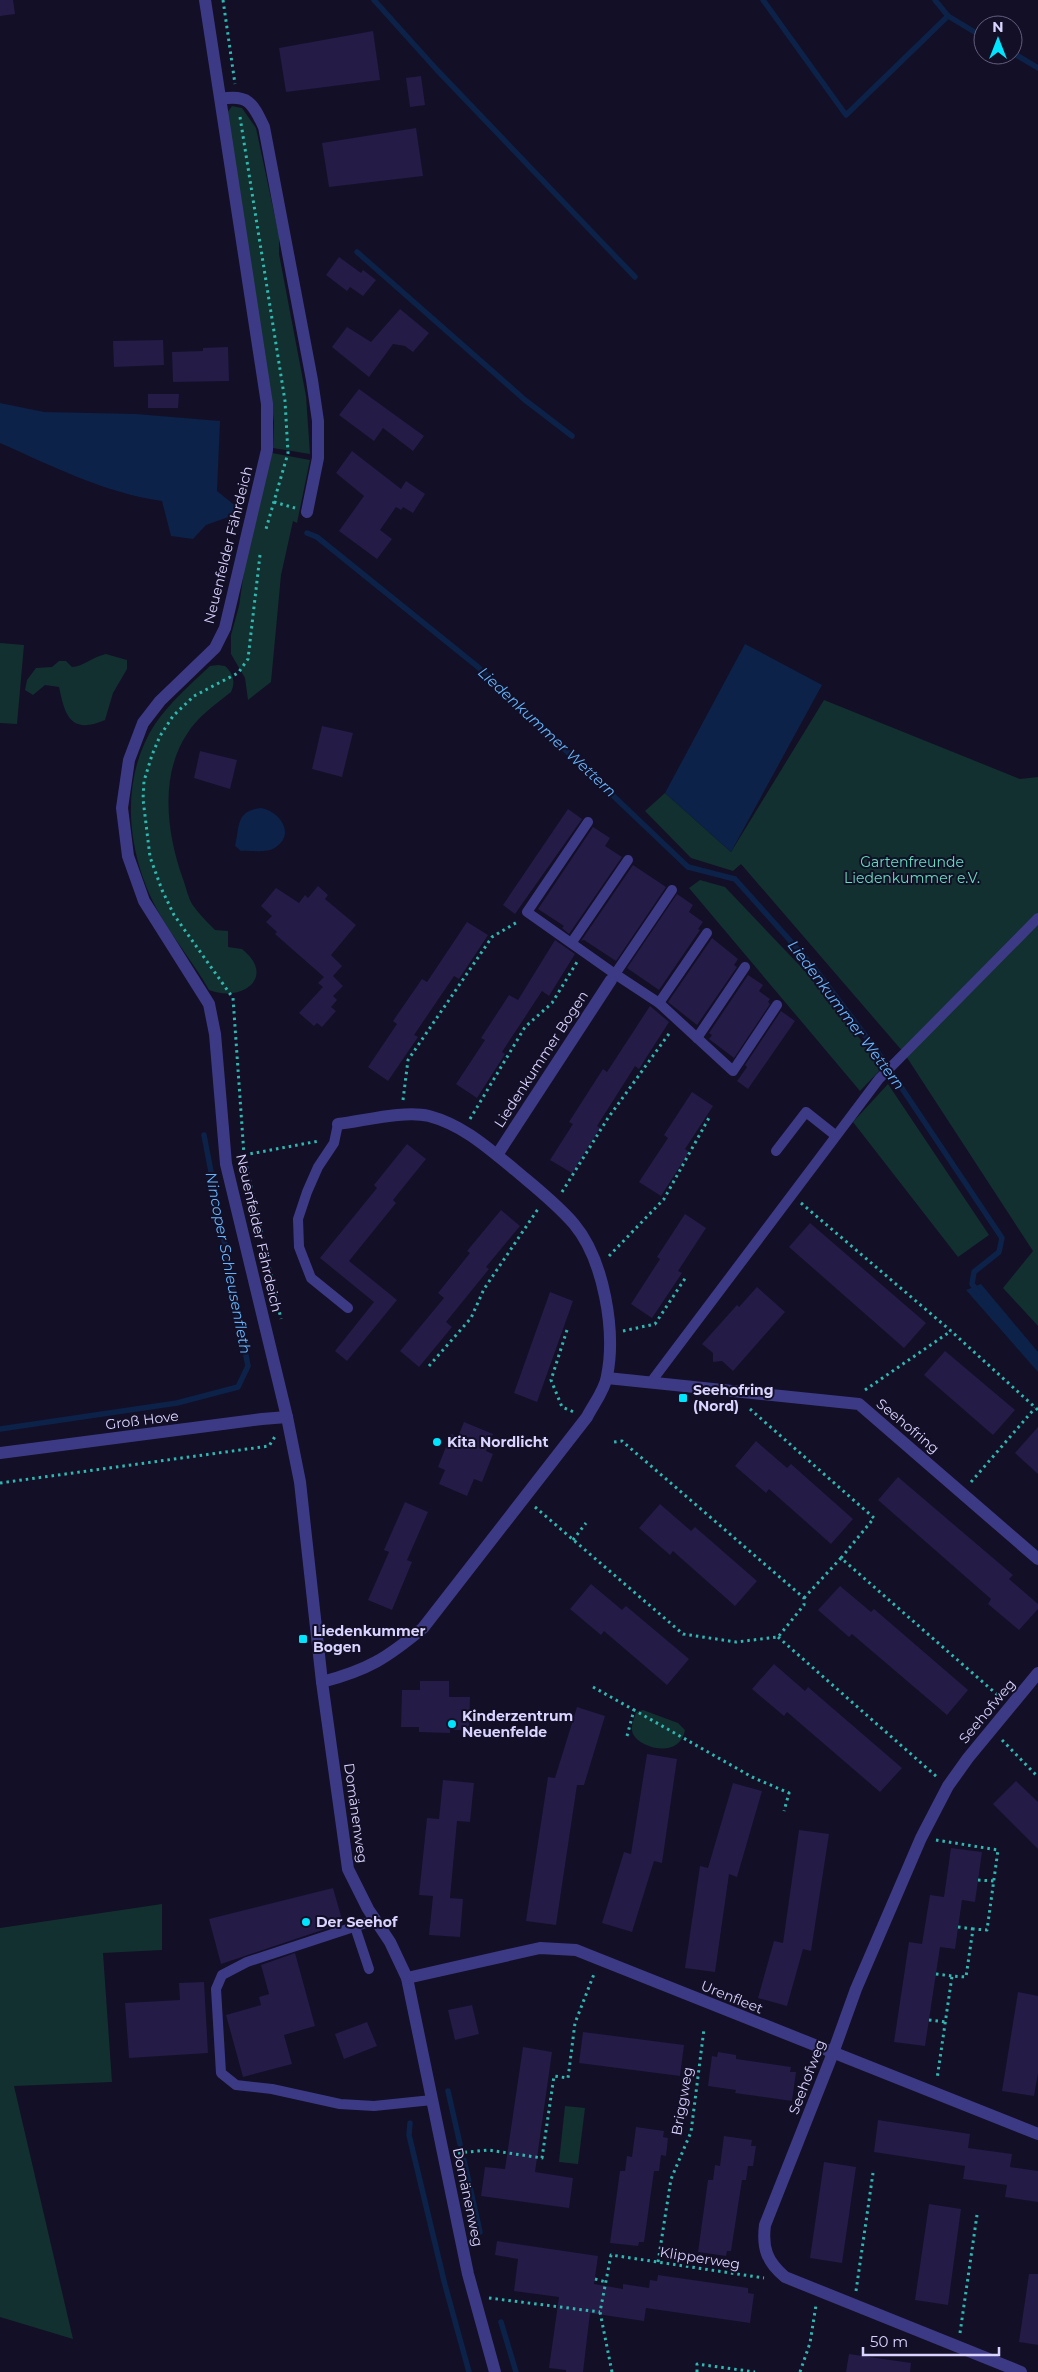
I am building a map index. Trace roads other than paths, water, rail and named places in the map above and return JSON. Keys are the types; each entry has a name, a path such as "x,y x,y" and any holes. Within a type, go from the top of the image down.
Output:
{"street":[{"name":"Neuenfelder Fährdeich","path":"205,0 267,404 266,450 225,628 215,648 160,701 143,723 129,760 122,808 128,856 144,901 208,1004 215,1034 226,1164 287,1417"},
{"path":"221,98 237,96 254,105 264,127 318,420 318,458 304,511"},
{"name":"Liedenkummer Bogen","path":"497,1155 613,977"},
{"path":"322,1682 358,1672 394,1652 423,1628 587,1417 607,1378 610,1334 598,1267 575,1226 550,1200 497,1155 454,1124 426,1116 401,1116 338,1124"},
{"name":"Seehofring","path":"607,1378 859,1404 1038,1559"},
{"name":"Groß Hove","path":"0,1453 262,1418 287,1417"},
{"name":"Domänenweg","path":"287,1417 300,1482 322,1682 348,1869 375,1920 390,1942 407,1978 476,2302 495,2372"},
{"name":"Seehofweg","path":"1021,2372 786,2277 774,2268 766,2257 763,2240 765,2224 833,2053 856,1989 921,1838 948,1786 1038,1673"},
{"name":"Urenfleet","path":"407,1978 540,1948 576,1950 1038,2134"}],"lane":[{"path":"588,822 528,912 584,951 613,977 660,1003 732,1071 777,1005"},
{"path":"572,942 628,860"},
{"path":"613,977 672,890"},
{"path":"651,1382 835,1134 879,1079 1038,918"},
{"path":"660,1003 707,933"},
{"path":"698,1038 745,967"},
{"path":"776,1151 806,1112 835,1134"},
{"path":"338,1124 334,1143 318,1167 298,1219 299,1247 311,1278 348,1308"},
{"path":"375,1920 247,1962 222,1975 216,1989 221,2073 236,2085 272,2089 340,2104 374,2106 432,2100"},
{"path":"355,1927 369,1969"}],"water":[{"path":"0,403 44,412 136,414 220,421 217,491 238,508 237,514 206,525 193,539 171,536 162,501 120,492 99,485 0,443"},
{"path":"745,644 822,685 731,852 665,793"},
{"path":"261,808 274,813 279,818 283,823 285,835 282,841 272,849 241,851 235,846 240,821 247,813"},
{"path":"981,1284 1038,1352 1038,1372 966,1290"}],"waterway":[{"path":"374,0 437,70 635,277"},
{"path":"763,0 846,115 948,16"},
{"path":"935,0 948,16 973,31"},
{"path":"1023,59 1038,68"},
{"path":"357,252 525,400 572,436"},
{"name":"Liedenkummer Wettern","path":"307,533 317,537 478,667 688,867 735,879 812,965 877,1051 1002,1238 999,1252 974,1272 972,1284 979,1293"},
{"name":"Nincoper Schleusenfleth","path":"0,1429 177,1403 238,1387 248,1366 204,1135"},
{"path":"448,2091 460,2144"},
{"path":"410,2123 409,2135 445,2285 469,2372"},
{"path":"464,2160 480,2232"},
{"path":"501,2322 516,2372"}],"place":[{"name":"Seehofring (Nord)","path":"683,1398"},
{"name":"Kita Nordlicht","path":"437,1442"},
{"name":"Liedenkummer Bogen","path":"303,1639"},
{"name":"Kinderzentrum Neuenfelde","path":"452,1724"},
{"name":"Der Seehof","path":"306,1922"}],"park label":[{"name":"Gartenfreunde Liedenkummer e.V.","path":"912,870"}]}
